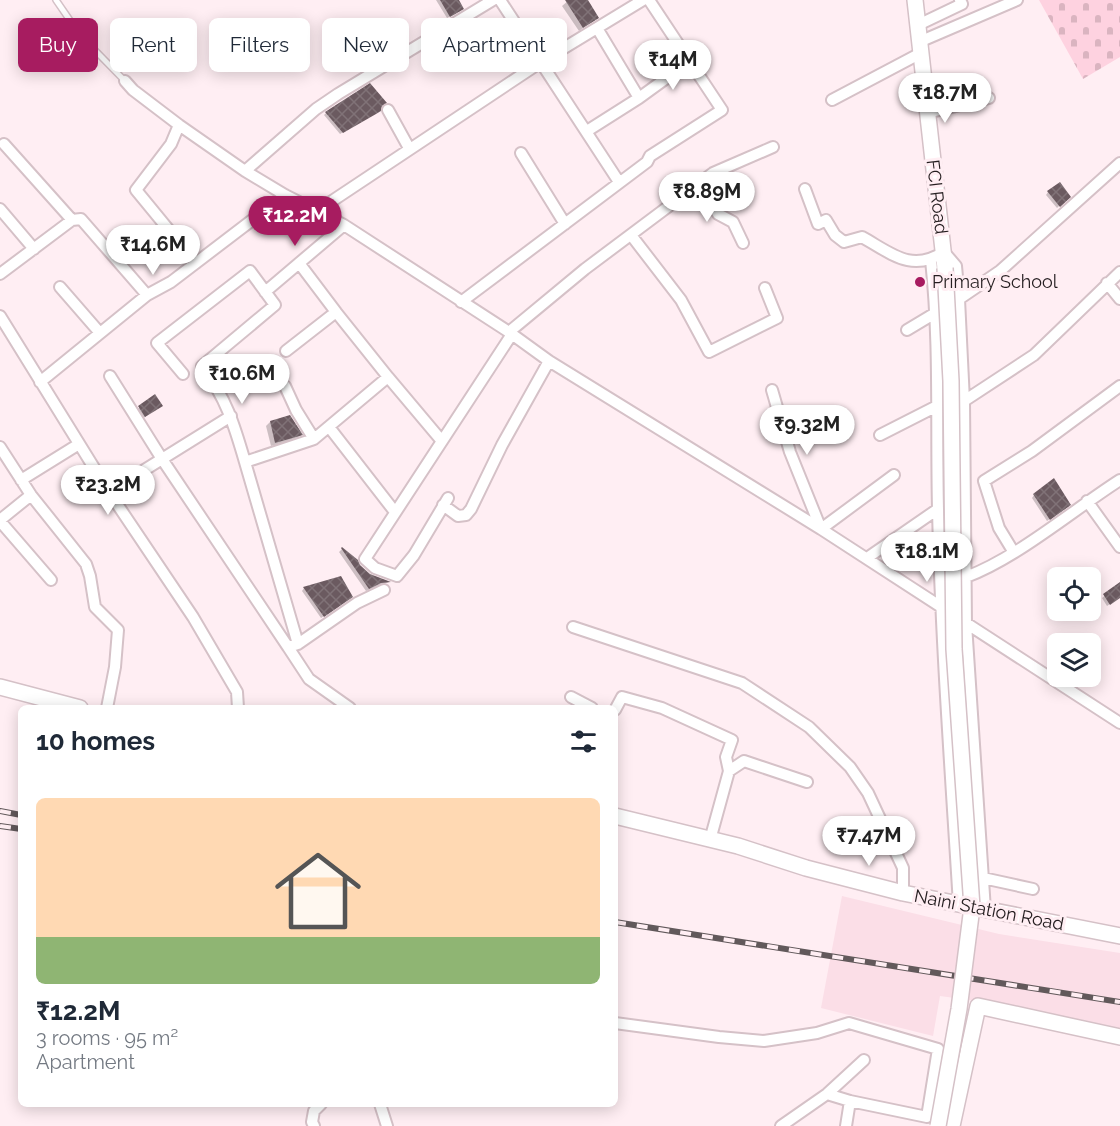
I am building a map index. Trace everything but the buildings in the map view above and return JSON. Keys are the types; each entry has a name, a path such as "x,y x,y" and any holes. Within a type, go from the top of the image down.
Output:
{"main road":[{"name":"FCI Road","path":"915,0 927,113 938,256 945,268 951,381 954,649 972,907 959,1009 938,1126"},
{"path":"0,687 69,705"},
{"name":"Naini Station Road","path":"618,817 903,893 1120,936"},
{"path":"952,1126 978,1006 1120,1037"}],"street":[{"path":"245,171 316,109 338,93 493,0"},
{"path":"501,0 513,18"},
{"path":"567,47 642,0"},
{"path":"461,302 647,162 650,156 722,110 650,0"},
{"path":"918,25 962,4 960,0"},
{"path":"832,100 920,48 1017,0"},
{"path":"597,28 639,98"},
{"path":"587,131 639,98 690,61"},
{"path":"317,211 527,72"},
{"path":"549,72 619,182"},
{"path":"125,81 133,90 245,171 285,195 344,225 511,333 549,361 822,529 1120,723"},
{"path":"927,113 989,98"},
{"path":"388,110 409,148"},
{"path":"180,125 171,144 136,190 196,263"},
{"path":"4,144 72,220"},
{"path":"549,361 466,515 458,516 445,502 414,555 397,576 375,568 365,559 511,333 631,235 713,173 773,147"},
{"path":"521,153 565,224"},
{"path":"959,299 1000,271 1120,163"},
{"path":"699,184 718,214 733,222 743,243"},
{"path":"805,189 813,226 826,220 835,235 844,242 862,237 903,260 938,256 956,266 963,401 966,624 985,910"},
{"path":"40,382 147,295 171,282 285,195"},
{"path":"0,209 33,249"},
{"path":"0,274 72,220 81,219 147,295"},
{"path":"265,292 344,225"},
{"path":"631,235 681,300 709,352 777,318 765,288"},
{"path":"938,256 938,509 959,904"},
{"path":"299,262 336,312 441,440"},
{"path":"183,374 157,343 250,271 275,305 202,366 217,386 231,416 293,645"},
{"path":"963,401 1034,355 1120,272"},
{"path":"1107,283 1120,299"},
{"path":"60,287 100,333"},
{"path":"286,351 336,312"},
{"path":"907,330 937,312"},
{"path":"0,316 109,492 193,617 237,692 238,705"},
{"path":"110,375 162,459 293,645 309,679 346,705"},
{"path":"244,462 314,439 388,377"},
{"path":"285,386 296,410 314,439"},
{"path":"1014,551 999,528 984,481 1032,451 1120,386"},
{"path":"772,390 790,452 822,529"},
{"path":"880,435 937,406"},
{"path":"109,492 231,416"},
{"path":"329,427 395,512"},
{"path":"21,480 79,444"},
{"path":"0,447 31,495 86,564 95,607 118,630 115,667 108,705"},
{"path":"822,529 894,475"},
{"path":"966,577 1014,551 1120,480"},
{"path":"31,495 0,521 51,580"},
{"path":"1088,501 1120,547"},
{"path":"867,558 938,509"},
{"path":"293,645 357,603 384,590"},
{"path":"573,627 742,683 809,727 850,767 868,794 903,868 903,893"},
{"path":"618,705 622,697 662,708 732,740 726,757 729,771 710,840"},
{"path":"571,698 586,705"},
{"path":"729,771 744,761 807,783"},
{"path":"983,878 1033,889"},
{"path":"618,1023 764,1041 817,1033 849,1023 938,1050 927,1117 827,1094"},
{"path":"781,1126 827,1094 864,1060"},
{"path":"846,1126 850,1101"},
{"path":"314,1126 312,1122 314,1111 318,1107"},
{"path":"381,1107 387,1126"}],"lane":[{"path":"56,0 80,35 125,81"}],"shaded area":[{"path":"842,896 999,934 1120,953 1120,1029 1019,1007 940,996 933,1036 821,1008"}],"green space":[{"path":"1039,0 1120,0 1120,57 1083,79"}],"railway":[{"path":"0,811 18,814"},
{"path":"0,826 18,829"},
{"path":"618,922 1120,1002"}],"place":[{"name":"Primary School","path":"920,282"}]}
